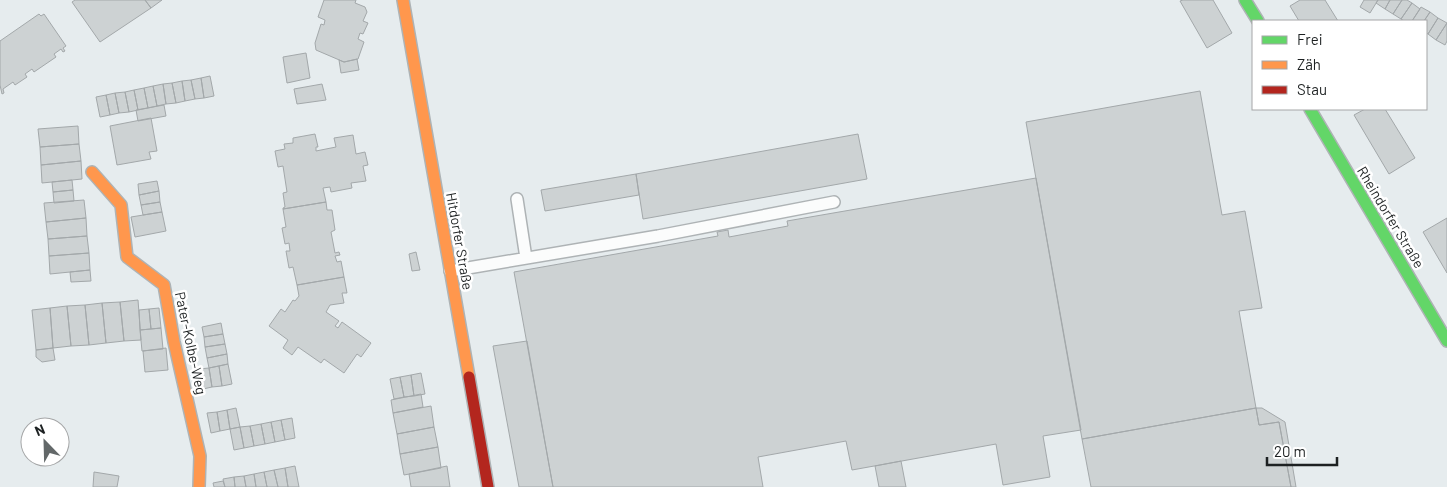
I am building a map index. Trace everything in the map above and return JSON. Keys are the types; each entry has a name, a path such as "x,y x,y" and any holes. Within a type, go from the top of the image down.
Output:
{"street":[{"name":"Hitdorfer Straße","path":"403,0 488,487"},
{"path":"1245,0 1257,20"},
{"name":"Rheindorfer Straße","path":"1311,110 1447,341"},
{"name":"Pater-Kolbe-Weg","path":"92,172 120,206 127,257 164,285 174,342 200,456 199,487"}],"lane":[{"path":"517,199 526,258"},
{"path":"450,271 658,236 834,202"}],"building":[{"path":"75,0 145,0 151,8 100,42 72,2"},
{"path":"145,0 162,0 151,8"},
{"path":"324,0 356,0 355,3 365,7 367,12 363,21 368,23 363,34 360,33 358,39 364,42 358,59 344,62 316,50 315,43 321,24 324,25 325,20 318,17"},
{"path":"1213,0 1232,33 1207,48 1180,1"},
{"path":"1300,0 1325,0 1337,20 1298,20 1290,6"},
{"path":"1364,0 1378,0 1370,13 1360,7"},
{"path":"1378,0 1390,0 1385,9 1376,3"},
{"path":"1390,0 1402,0 1393,14 1385,9"},
{"path":"1402,0 1412,3 1401,19 1393,14"},
{"path":"1412,3 1420,9 1413,20 1401,19"},
{"path":"1421,7 1430,12 1425,20 1413,20"},
{"path":"1430,12 1438,18 1428,34 1427,20 1425,20"},
{"path":"39,14 41,16 44,14 66,46 63,48 65,51 63,52 61,49 54,54 56,57 34,72 32,69 25,74 27,77 15,85 13,82 3,89 4,93 2,94 0,85 0,41"},
{"path":"1438,18 1447,23 1436,40 1428,34"},
{"path":"1447,23 1447,41 1445,45 1436,40"},
{"path":"306,53 310,78 287,83 283,57"},
{"path":"357,59 359,70 341,73 339,60 344,62"},
{"path":"210,76 214,96 204,98 201,78"},
{"path":"201,78 204,98 195,99 191,80"},
{"path":"191,80 195,99 185,101 182,81"},
{"path":"182,81 185,101 176,103 172,83"},
{"path":"172,83 176,103 166,104 163,84"},
{"path":"163,84 166,104 157,106 153,86"},
{"path":"322,84 326,100 297,104 294,89"},
{"path":"153,86 157,106 148,108 144,88"},
{"path":"144,88 148,108 138,110 134,90"},
{"path":"134,90 138,110 129,112 125,92"},
{"path":"1200,91 1222,215 1245,211 1262,308 1239,311 1256,408 1082,439 1026,122"},
{"path":"125,92 129,112 119,113 115,93"},
{"path":"115,93 119,113 110,115 106,95"},
{"path":"106,95 110,115 100,117 96,97"},
{"path":"164,105 166,116 138,121 136,110"},
{"path":"1363,110 1386,110 1415,158 1389,174 1354,115"},
{"path":"151,118 157,151 149,152 151,159 117,165 110,126"},
{"path":"78,126 79,144 40,147 38,129"},
{"path":"315,134 318,147 316,147 316,151 336,147 334,138 353,135 356,154 365,152 368,165 363,166 366,181 351,183 352,188 331,192 330,187 323,188 326,202 283,209 285,207 283,193 287,192 283,166 278,167 275,151 285,149 284,144 293,143 293,138"},
{"path":"858,134 867,179 643,219 636,174"},
{"path":"79,144 81,161 41,165 40,147"},
{"path":"81,161 82,179 42,183 41,165"},
{"path":"636,174 639,195 545,211 541,190"},
{"path":"1036,178 1081,430 1043,436 1050,477 1003,485 996,444 852,470 846,441 758,457 763,487 553,487 514,272 718,236 717,232 728,230 729,237 788,226 787,221"},
{"path":"72,180 73,190 53,192 52,182"},
{"path":"157,181 159,191 139,195 138,184"},
{"path":"73,190 74,201 54,203 53,192"},
{"path":"159,191 160,202 141,205 139,195"},
{"path":"84,200 86,218 46,222 44,203"},
{"path":"160,202 162,212 143,215 141,205"},
{"path":"326,202 327,210 332,210 335,230 331,232 335,253 339,252 340,255 335,256 337,262 341,261 344,277 297,285 293,267 289,268 286,251 290,251 289,243 285,244 282,228 286,227 283,209"},
{"path":"162,212 166,231 135,237 131,217"},
{"path":"86,218 87,236 48,239 46,222"},
{"path":"1447,218 1447,273 1423,232"},
{"path":"87,236 89,253 49,256 48,239"},
{"path":"416,252 420,270 412,271 409,254"},
{"path":"89,253 90,270 50,274 49,256"},
{"path":"90,270 91,281 71,282 70,272"},
{"path":"344,277 347,293 342,293 344,303 330,305 326,312 339,321 335,326 338,328 342,322 371,343 361,357 357,354 344,373 324,359 321,363 298,347 292,355 283,348 288,340 269,326 281,309 285,312 293,300 295,301 299,296 297,285"},
{"path":"138,300 141,340 124,341 120,302"},
{"path":"120,302 124,341 106,343 102,303"},
{"path":"102,303 106,343 89,345 85,305"},
{"path":"85,305 89,345 71,346 67,306"},
{"path":"67,306 71,346 53,348 50,308"},
{"path":"50,308 53,348 36,350 32,310"},
{"path":"159,308 161,328 151,329 149,309"},
{"path":"149,309 151,329 140,330 139,310"},
{"path":"221,323 223,334 204,337 202,327"},
{"path":"161,328 163,349 142,351 140,330"},
{"path":"223,334 225,344 205,347 204,337"},
{"path":"527,341 553,487 519,487 493,346"},
{"path":"225,344 227,354 207,358 205,347"},
{"path":"53,348 55,360 42,362 36,357 36,350"},
{"path":"166,348 168,370 145,372 143,351"},
{"path":"227,354 228,364 209,368 207,358"},
{"path":"228,364 232,384 222,386 219,366"},
{"path":"219,366 222,386 212,387 209,368"},
{"path":"209,368 212,387 203,389 199,369"},
{"path":"421,373 425,394 414,396 411,375"},
{"path":"411,375 414,396 404,397 400,377"},
{"path":"400,377 404,397 394,399 390,379"},
{"path":"421,394 423,407 393,413 391,400"},
{"path":"431,406 434,427 397,434 393,413"},
{"path":"236,408 240,427 230,429 227,410"},
{"path":"1256,408 1262,408 1285,422 1296,487 1291,487 1279,422 1259,425"},
{"path":"1256,408 1259,425 1279,422 1291,487 1091,487 1082,439"},
{"path":"227,410 230,429 220,431 217,412"},
{"path":"217,412 220,431 211,433 207,413"},
{"path":"292,418 295,438 285,440 281,420"},
{"path":"281,420 285,440 275,442 271,422"},
{"path":"271,422 275,442 265,444 261,424"},
{"path":"261,424 265,444 254,446 250,426"},
{"path":"250,426 254,446 244,448 240,427"},
{"path":"240,427 244,448 234,450 230,429"},
{"path":"434,427 438,447 400,454 397,434"},
{"path":"438,447 441,468 404,475 400,454"},
{"path":"901,461 906,487 879,487 875,466"},
{"path":"295,466 299,487 288,487 285,468"},
{"path":"447,466 450,487 411,487 409,474"},
{"path":"285,468 288,487 278,487 274,470"},
{"path":"274,470 278,487 267,487 264,472"},
{"path":"94,472 119,476 117,487 93,487"},
{"path":"264,472 267,487 256,487 254,474"},
{"path":"254,474 256,487 246,487 244,476"},
{"path":"244,476 246,487 235,487 234,477"},
{"path":"234,477 235,487 225,487 223,479"},
{"path":"223,481 225,487 214,487 213,483"}],"traffic: fast":[{"path":"1245,0 1257,20"},
{"path":"1311,110 1447,341"}],"traffic: slow":[{"path":"403,0 469,377"},
{"path":"92,172 121,205 127,257 164,285 174,342 200,456 199,487"}],"traffic: jam":[{"path":"469,377 488,487"}]}
